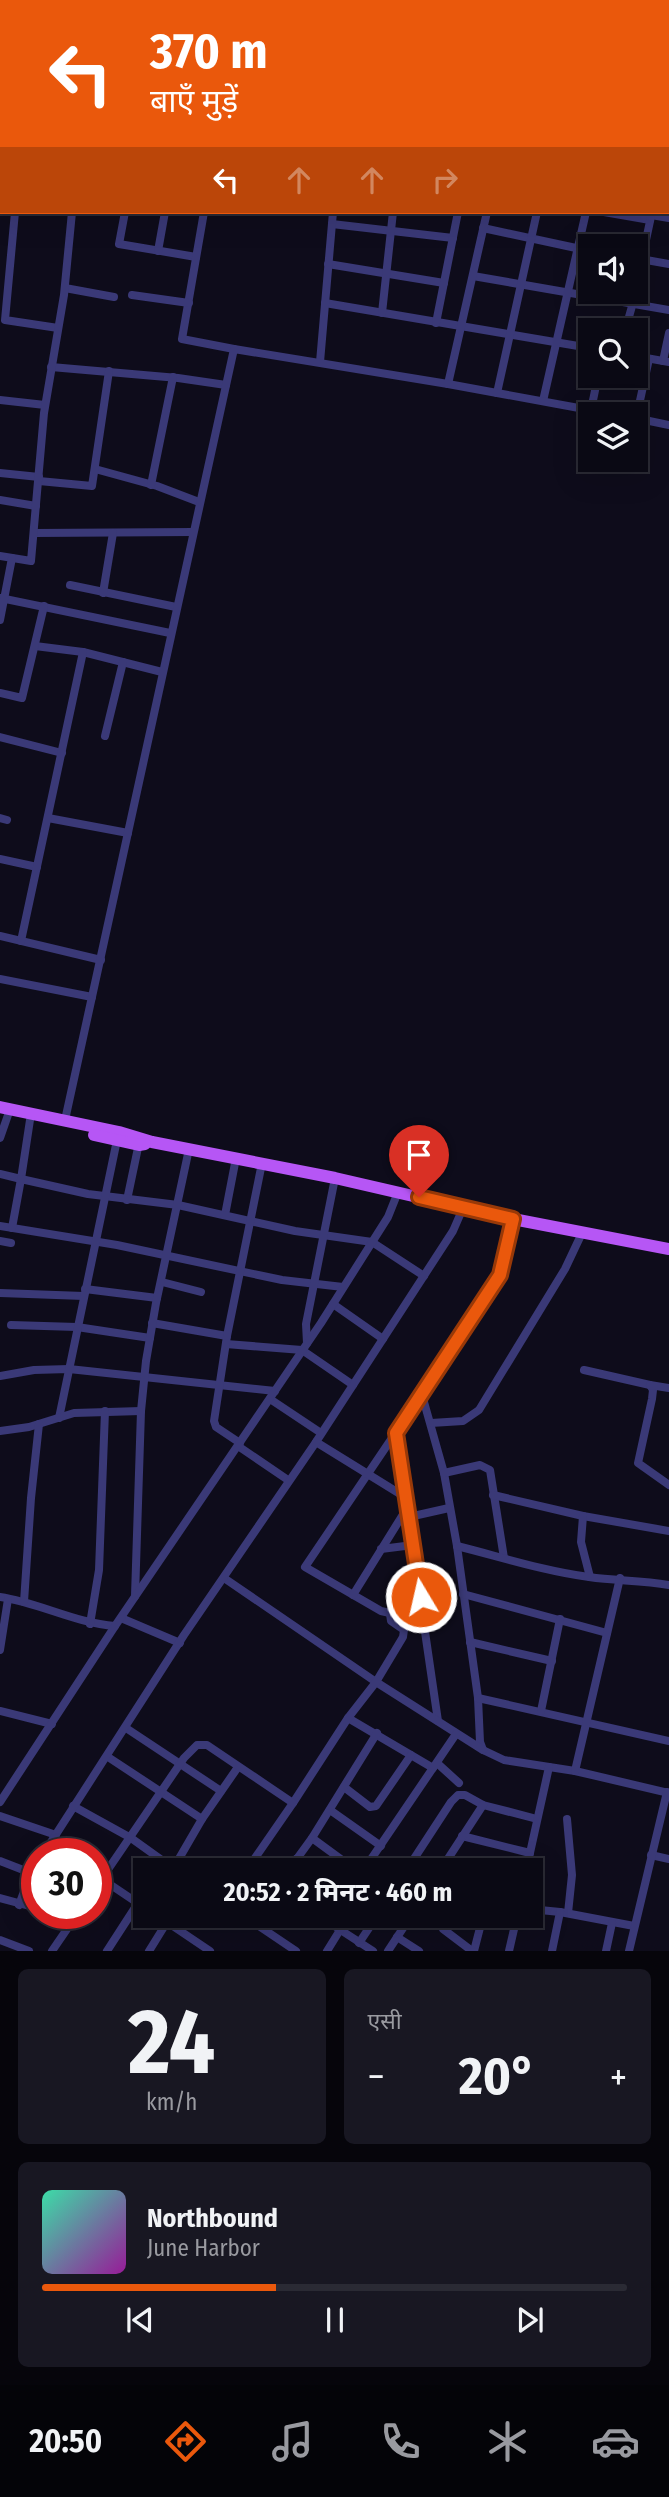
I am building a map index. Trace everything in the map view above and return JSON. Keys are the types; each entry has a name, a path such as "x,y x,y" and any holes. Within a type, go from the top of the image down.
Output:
{"main road":[{"path":"3,1117 65,1120 144,1141 335,1178 513,1219 669,1249"},
{"path":"3,1117 30,1120 117,1140 144,1141"}],"street":[{"path":"15,214 2,321 58,328"},
{"path":"0,556 31,561 45,405 65,288 72,214"},
{"path":"125,214 119,244 196,257"},
{"path":"158,251 165,214"},
{"path":"204,214 182,339 578,408"},
{"path":"320,362 333,214"},
{"path":"382,313 393,214"},
{"path":"436,323 458,214"},
{"path":"448,384 487,214"},
{"path":"497,393 537,214"},
{"path":"543,401 586,214"},
{"path":"646,234 651,215 669,218"},
{"path":"332,224 453,238"},
{"path":"483,229 577,248"},
{"path":"648,260 669,264"},
{"path":"328,264 444,283"},
{"path":"473,276 578,294"},
{"path":"65,288 114,297"},
{"path":"132,295 188,303"},
{"path":"325,303 578,346"},
{"path":"642,304 669,310"},
{"path":"640,402 649,359 666,362 669,333"},
{"path":"65,1120 234,349"},
{"path":"51,367 173,377 226,385"},
{"path":"0,473 92,486 109,371"},
{"path":"151,485 173,377"},
{"path":"0,400 45,405"},
{"path":"648,421 669,425"},
{"path":"95,469 200,502"},
{"path":"0,500 36,506"},
{"path":"34,533 193,532"},
{"path":"103,593 113,533"},
{"path":"0,620 2,598 12,558"},
{"path":"70,585 176,607"},
{"path":"2,598 170,634"},
{"path":"0,693 22,698 44,606"},
{"path":"35,646 83,652 162,671"},
{"path":"21,941 83,652"},
{"path":"105,736 123,662"},
{"path":"0,737 62,753"},
{"path":"48,818 128,833"},
{"path":"0,859 37,867"},
{"path":"0,936 101,960"},
{"path":"0,979 92,997"},
{"path":"0,1138 3,1117"},
{"path":"12,1227 30,1120"},
{"path":"59,1418 117,1140"},
{"path":"127,1199 144,1141"},
{"path":"135,1597 141,1411 145,1376 152,1323 190,1149"},
{"path":"225,1215 236,1158"},
{"path":"262,1163 227,1340 214,1424 288,1480"},
{"path":"0,1174 104,1196 178,1205 324,1236 372,1242 424,1276"},
{"path":"304,1347 313,1283 335,1178"},
{"path":"0,1801 3,1789 52,1724 114,1626 333,1304 388,1217 398,1192"},
{"path":"54,1838 424,1276 453,1231 463,1208"},
{"path":"425,1620 390,1614 305,1567 500,1275 513,1219"},
{"path":"0,1226 94,1241 240,1272 343,1287"},
{"path":"431,1423 463,1421 479,1410 565,1269 582,1233"},
{"path":"0,1241 11,1243"},
{"path":"162,1282 201,1292"},
{"path":"0,1293 84,1292 157,1298"},
{"path":"333,1304 383,1339"},
{"path":"152,1323 227,1340 304,1347 353,1385"},
{"path":"11,1325 77,1327 150,1338"},
{"path":"0,1376 34,1370 69,1369 145,1376 272,1395 321,1433"},
{"path":"584,1370 669,1388"},
{"path":"650,1385 653,1390 652,1399 638,1463 669,1485"},
{"path":"425,1390 424,1402 444,1473 457,1546 478,1698 478,1733 483,1750"},
{"path":"90,1624 99,1570 105,1411"},
{"path":"0,1431 39,1424 74,1413 141,1411"},
{"path":"24,1602 39,1424"},
{"path":"396,1433 438,1721"},
{"path":"316,1442 405,1497"},
{"path":"444,1473 486,1466 492,1476 504,1558"},
{"path":"493,1495 583,1516 669,1531"},
{"path":"353,1595 408,1513 449,1508"},
{"path":"583,1516 581,1542 590,1577"},
{"path":"382,1549 413,1545"},
{"path":"457,1546 549,1570 669,1586"},
{"path":"256,1858 348,1718 376,1682 404,1633 402,1627 391,1621 390,1614 417,1573"},
{"path":"224,1578 376,1682 483,1750 504,1760 575,1771 668,1793 629,1951"},
{"path":"575,1771 620,1578"},
{"path":"463,1594 607,1633"},
{"path":"0,1650 4,1598 90,1624 114,1626"},
{"path":"121,1618 180,1643"},
{"path":"541,1711 560,1619"},
{"path":"470,1642 552,1661"},
{"path":"478,1698 669,1741"},
{"path":"0,1711 52,1724"},
{"path":"348,1718 435,1766 459,1783"},
{"path":"126,1728 221,1791"},
{"path":"297,1858 377,1733"},
{"path":"372,1858 456,1734"},
{"path":"112,1861 131,1838 190,1751 201,1743 293,1803"},
{"path":"344,1787 370,1807 376,1806 411,1755"},
{"path":"108,1757 202,1819"},
{"path":"181,1858 202,1819 238,1767"},
{"path":"529,1858 550,1767"},
{"path":"414,1858 458,1795 466,1795 483,1805 537,1819"},
{"path":"448,1858 483,1805"},
{"path":"73,1806 131,1838 158,1858"},
{"path":"330,1810 381,1846"},
{"path":"0,1816 56,1835"},
{"path":"552,1951 572,1875 567,1819"},
{"path":"462,1836 530,1853"},
{"path":"312,1838 339,1858"},
{"path":"651,1855 669,1859"},
{"path":"0,1861 21,1869"},
{"path":"112,1885 133,1899"},
{"path":"0,1898 19,1905 21,1900"},
{"path":"543,1910 634,1926"},
{"path":"107,1951 133,1916"},
{"path":"606,1951 612,1923"},
{"path":"149,1951 163,1928"},
{"path":"175,1928 205,1950"},
{"path":"262,1928 296,1951"},
{"path":"359,1943 369,1928"},
{"path":"387,1951 403,1928"},
{"path":"443,1928 473,1951 480,1928"},
{"path":"509,1951 514,1928"},
{"path":"52,1951 67,1929"},
{"path":"327,1951 340,1930 373,1951"},
{"path":"397,1937 419,1951"},
{"path":"0,1940 30,1951"}],"route":[{"path":"419,1197 513,1219 500,1275 396,1433 421,1597"}]}
